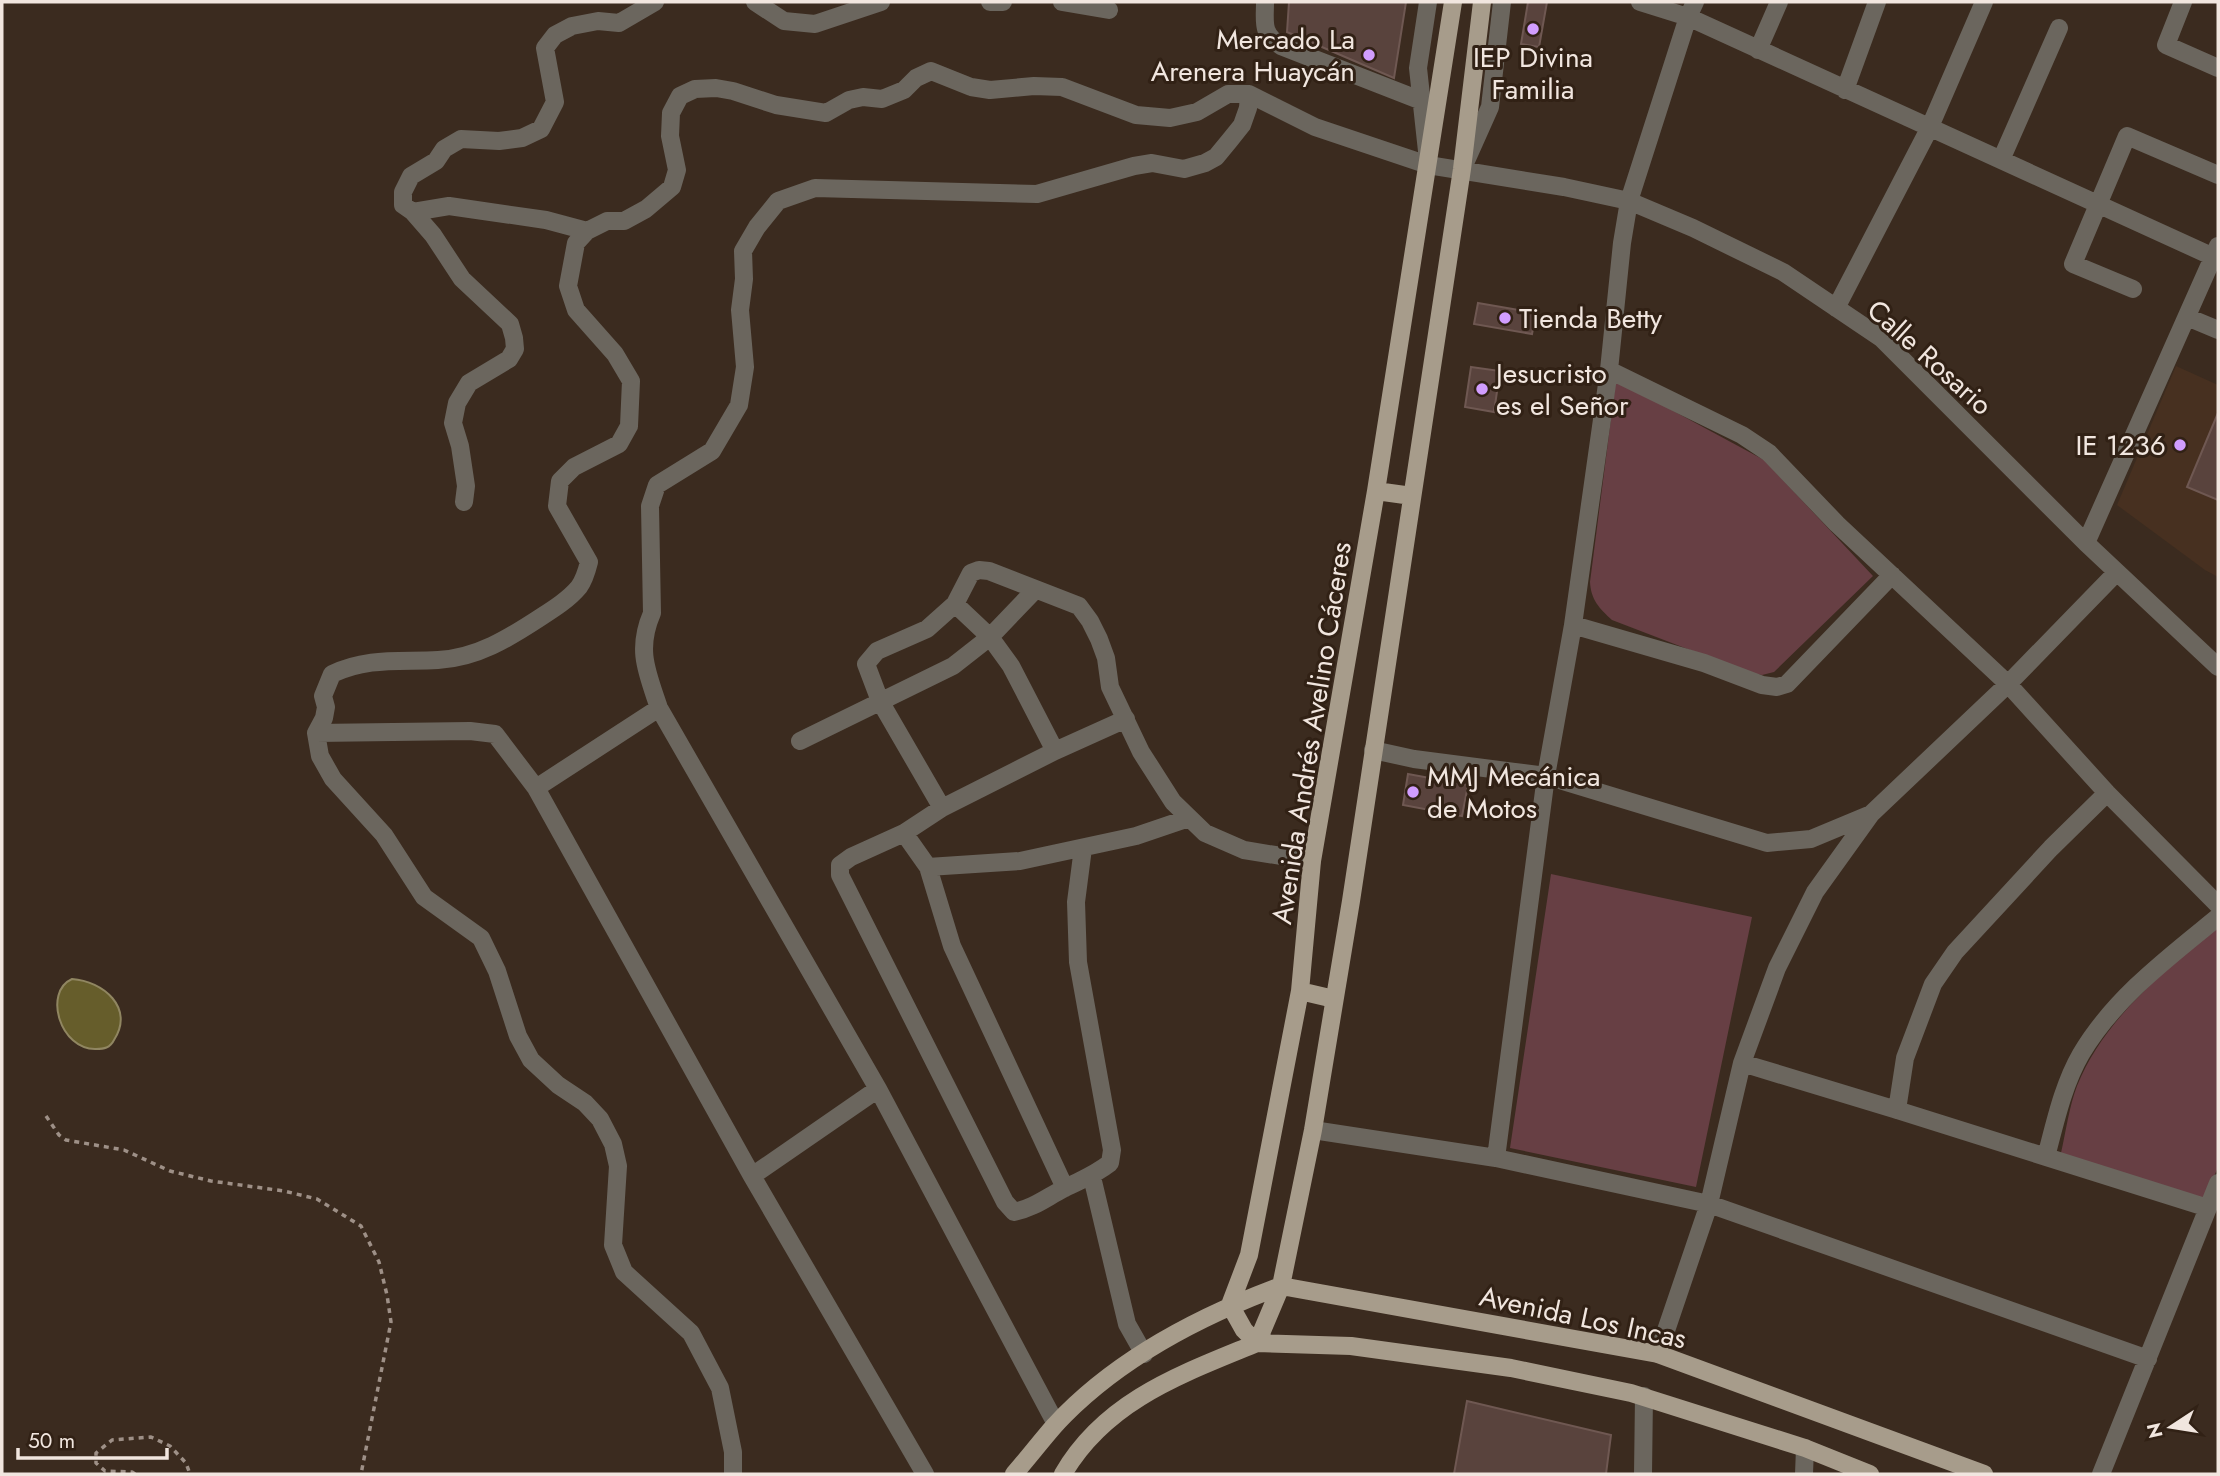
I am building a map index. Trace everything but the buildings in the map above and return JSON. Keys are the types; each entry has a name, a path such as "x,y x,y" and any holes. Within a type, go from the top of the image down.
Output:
{"main road":[{"name":"Avenida Andrés Avelino Cáceres","path":"1230,1305 1249,1255 1300,991 1312,862 1376,491 1453,2"},
{"path":"1257,1343 1280,1286 1313,1130 1462,169 1482,2"},
{"path":"1376,491 1412,496"},
{"path":"1300,991 1334,999"},
{"path":"1014,1474 1056,1424 1104,1381 1187,1327 1230,1305 1280,1286"},
{"name":"Avenida Los Incas","path":"1280,1286 1658,1354 1984,1474"},
{"path":"1230,1305 1244,1331 1257,1343"},
{"path":"1063,1474 1073,1456 1104,1422 1135,1399 1201,1364 1257,1343 1351,1346 1511,1368 1644,1396 1805,1448 1870,1474"}],"street":[{"path":"464,502 466,486 460,446 453,424 457,403 469,383 509,359 516,349 514,338 510,324 462,279 433,235 413,212 403,205 403,192 411,176 436,161 444,149 461,139 499,141 522,138 541,129 555,102 545,48 555,34 572,26 598,21 619,23 654,2"},
{"path":"755,2 784,21 815,24 881,2"},
{"path":"990,2 1003,2"},
{"path":"1062,2 1109,10"},
{"path":"1265,2 1265,29 1269,38 1281,46 1422,101"},
{"name":"Avenida Andrés Avelino Cáceres","path":"1428,2 1418,68 1428,165"},
{"path":"1462,169 1490,107 1502,2"},
{"path":"1640,2 1692,9 1758,50 1929,129 2217,254 2085,543"},
{"path":"1758,50 1779,2"},
{"path":"1845,90 1877,2"},
{"path":"1836,308 1929,129 1984,2"},
{"path":"2183,2 2166,45 2218,68"},
{"path":"1496,1158 1546,776 1573,625 1609,370 1629,201 1692,9"},
{"path":"2001,160 2059,28"},
{"path":"733,1474 733,1452 720,1388 691,1333 624,1272 613,1245 618,1166 613,1144 600,1119 585,1103 558,1085 531,1060 518,1036 497,971 481,938 424,897 384,835 333,779 320,756 316,733 324,718 326,707 323,696 331,674 348,666 372,662 396,659 439,660 474,653 503,642 562,603 581,585 589,562 557,506 560,481 574,467 619,444 629,426 631,381 615,354 576,310 568,286 576,243 587,231 607,221 624,221 646,209 672,187 677,170 670,136 671,113 680,96 695,89 716,88 733,91 776,105 826,113 849,100 863,97 882,99 904,90 916,78 931,71 971,87 990,90 1034,86 1062,87 1136,115 1170,118 1197,112 1228,94 1249,94 1315,127 1428,165"},
{"path":"1056,1424 878,1089 659,708 643,658 646,627 652,613 650,506 657,485 712,451 739,405 745,367 740,310 744,279 743,251 757,227 778,201 815,188 1037,194 1134,166 1152,163 1184,169 1216,157 1242,125 1248,108 1249,94"},
{"path":"2133,289 2073,264 2127,136 2218,175"},
{"name":"Calle Rosario","path":"1428,165 1564,187 1629,201 1693,228 1783,272 1881,338 2085,543 2218,667"},
{"path":"413,212 449,206 545,220 587,231"},
{"path":"2187,317 2218,330"},
{"path":"1609,370 1742,435 1769,453 1838,524 2008,684 2107,793 2218,905"},
{"path":"942,808 880,701 869,678 866,664 877,651 927,629 956,604 971,573 989,571 1079,606 1090,621 1105,658 1110,687 1141,752 1173,802 1205,833 1244,850 1312,862"},
{"path":"1658,1354 1709,1204 1742,1063 1777,968 1815,892 1871,814 2008,684 2116,573"},
{"path":"1573,625 1704,663 1762,685 1777,687 1787,684 1892,575"},
{"path":"800,741 953,666 990,636 1035,590"},
{"path":"956,604 990,636 1011,666 1055,751"},
{"path":"536,788 659,708"},
{"path":"1083,848 1076,902 1078,962 1112,1150 1110,1163 1092,1177 1065,1188 1029,1209 1014,1212 1005,1202 840,875 840,865 851,857 904,833 942,808 1055,751 1126,719"},
{"path":"316,733 470,730 495,734 536,788 752,1176 925,1474"},
{"path":"1373,750 1414,759 1546,776 1767,843 1811,839 1871,814"},
{"path":"1897,1110 1905,1058 1933,984 1955,952 2051,848 2107,793"},
{"path":"928,867 1020,861 1136,836 1189,818"},
{"path":"904,833 928,867 952,946 1065,1188"},
{"path":"2046,1157 2059,1107 2080,1055 2109,1015 2155,968 2218,917"},
{"path":"1742,1063 2208,1209"},
{"path":"752,1176 878,1089"},
{"path":"1313,1130 1496,1158 1709,1204 2148,1359"},
{"path":"1092,1177 1126,1324 1144,1354"},
{"path":"2101,1474 2218,1183"},
{"path":"1643,1474 1644,1396"},
{"path":"1804,1474 1805,1448"}],"path":[{"path":"46,1116 59,1135 66,1140 124,1150 170,1171 211,1181 284,1191 317,1199 360,1226 379,1262 391,1322 361,1474"},
{"path":"135,1474 105,1471 96,1463 96,1453 113,1440 151,1437 170,1446 186,1463 190,1474"}],"shaded area":[{"name":"IE 1236","path":"2176,366 2218,385 2218,577 2117,505"},
{"path":"1616,380 1764,460 1873,576 1774,672 1762,675 1750,673 1612,620 1594,599 1590,582"},
{"path":"1551,874 1752,917 1696,1187 1510,1148"},
{"path":"2218,927 2218,1167 2204,1201 2061,1153 2077,1086 2103,1039 2137,998"},
{"path":"72,979 95,985 112,998 118,1007 121,1017 119,1028 112,1043 106,1048 83,1047 65,1031 57,1007 58,996 63,986"}],"place":[{"name":"IEP Divina Familia","path":"1533,29"},
{"name":"Mercado La Arenera Huaycán","path":"1369,55"},
{"name":"Tienda Betty","path":"1505,318"},
{"name":"Jesucristo es el Señor","path":"1482,389"},
{"name":"IE 1236","path":"2180,445"},
{"name":"MMJ Mecánica de Motos","path":"1413,792"}]}
